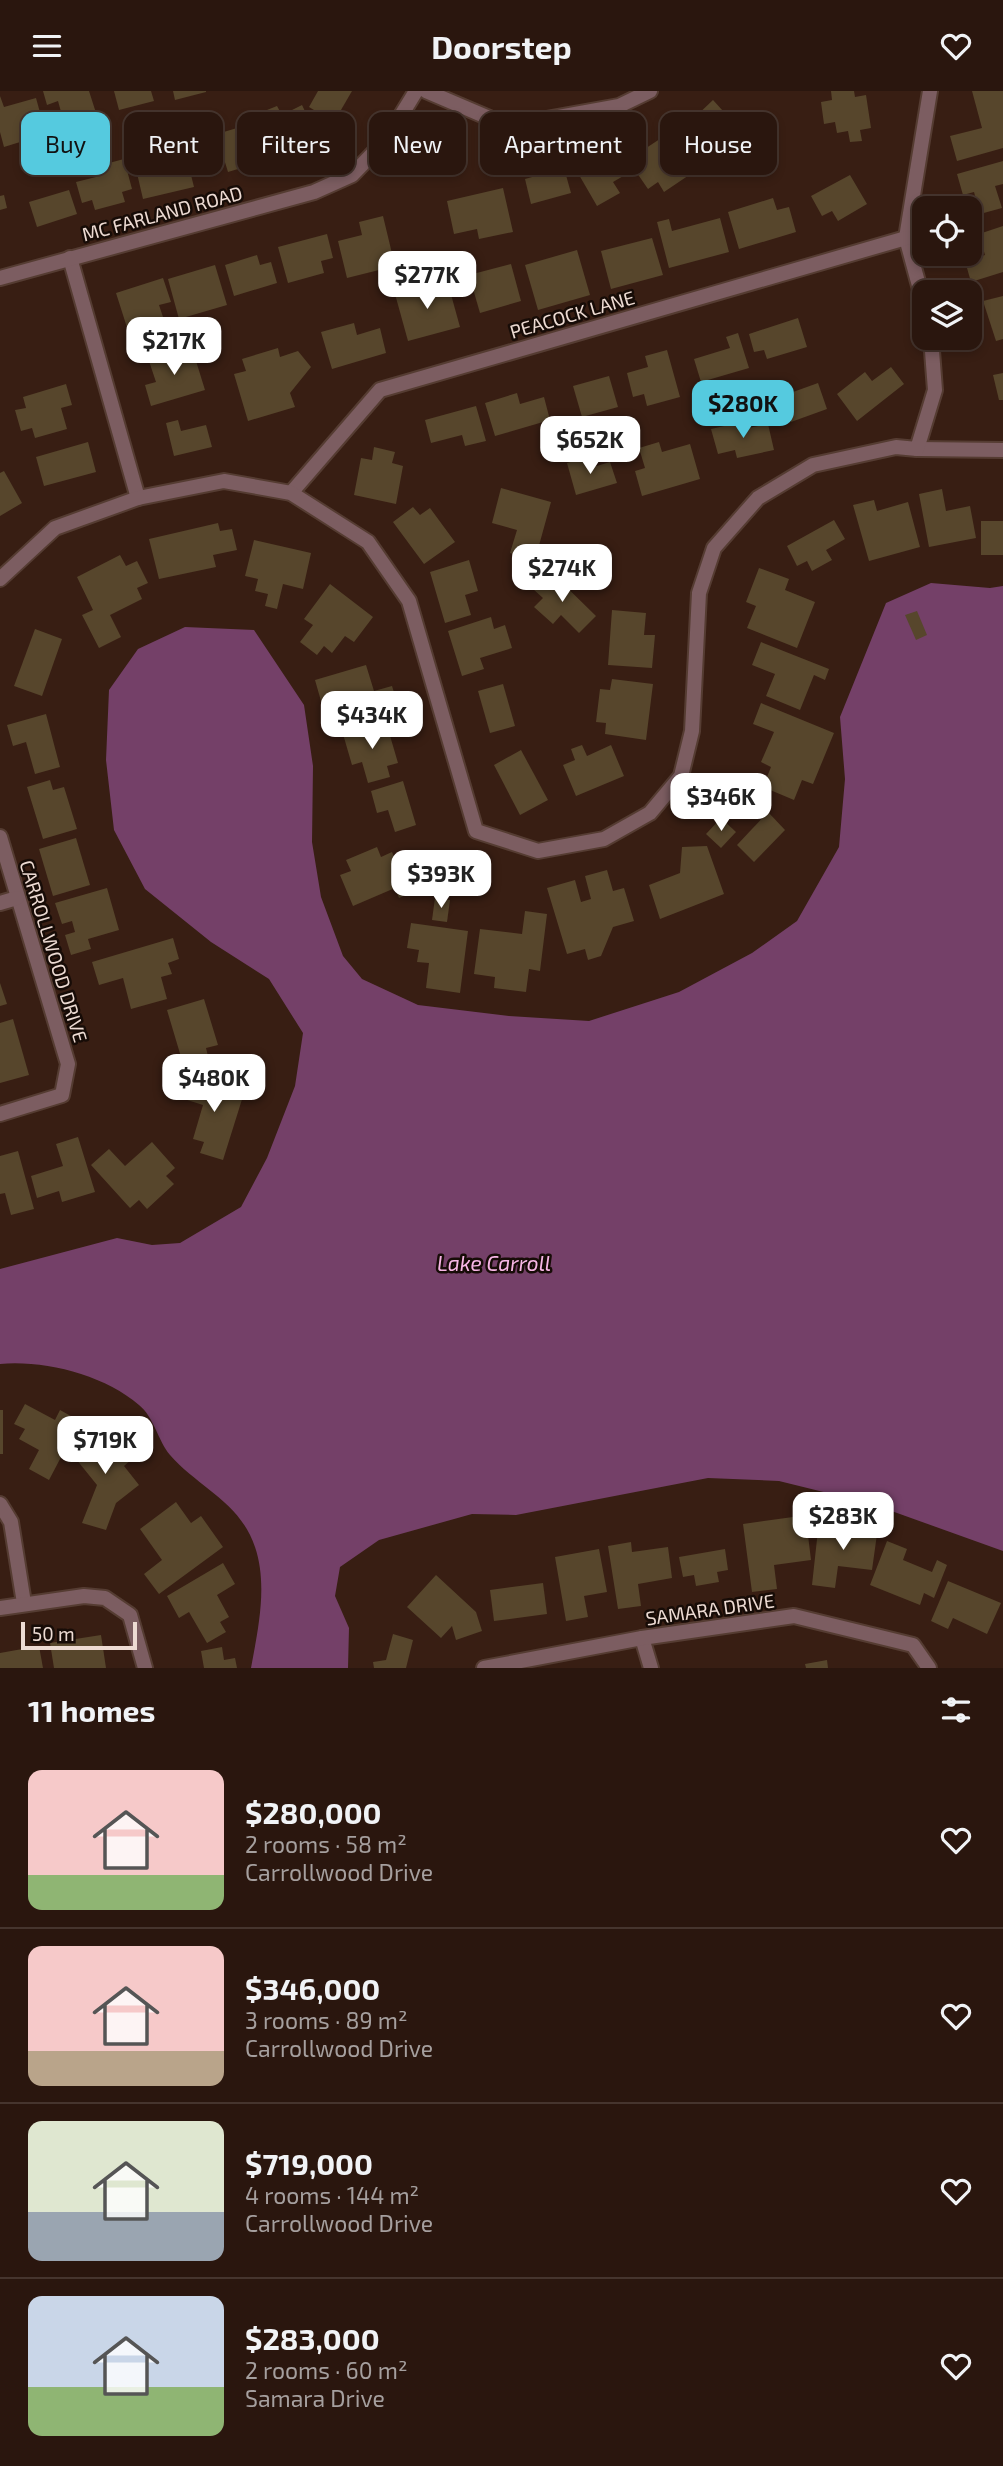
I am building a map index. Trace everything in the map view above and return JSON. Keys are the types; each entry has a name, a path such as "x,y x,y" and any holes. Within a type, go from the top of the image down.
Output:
{"street":[{"name":"MC FARLAND ROAD","path":"0,278 314,192 352,175 386,139 415,91"},
{"path":"426,91 508,126 619,106 650,91"},
{"path":"917,280 906,238 930,91"},
{"name":"PEACOCK LANE","path":"290,493 380,390 906,238"},
{"path":"70,258 138,498"},
{"path":"917,449 935,390 933,350"},
{"path":"0,579 55,528 138,498 224,481 290,493 368,542 409,601 475,831 538,851 604,839 650,813 681,776 692,731 699,593 714,548 758,498 813,465 896,447 1003,450"},
{"name":"CARROLLWOOD DRIVE","path":"0,837 68,1063 62,1095 0,1114"},
{"path":"0,903 17,898"},
{"path":"0,1504 11,1522 24,1603"},
{"path":"0,1608 84,1596 105,1598 130,1615 145,1668"},
{"name":"SAMARA DRIVE","path":"484,1668 642,1638 794,1616 913,1645 929,1668"},
{"path":"642,1638 651,1668"}],"water":[{"name":"Lake Carroll","path":"931,583 990,588 1003,586 1003,1551 872,1504 779,1481 708,1478 516,1515 472,1514 379,1540 340,1567 335,1596 349,1628 348,1668 251,1668 260,1607 261,1577 255,1547 239,1518 181,1467 162,1443 144,1410 125,1394 92,1378 55,1367 0,1364 0,1269 117,1238 152,1245 180,1243 241,1207 267,1158 295,1086 303,1033 269,979 211,942 145,889 114,830 106,760 109,690 138,649 185,627 254,630 304,705 313,766 312,842 321,897 343,956 362,979 418,1005 509,1016 589,1021 679,992 752,953 797,921 839,847 845,779 840,717 886,603"}],"building":[{"path":"43,91 89,91 96,112 61,112 58,101 47,105"},
{"path":"114,91 151,91 154,101 119,110"},
{"path":"173,91 206,91 206,92 175,100"},
{"path":"318,91 352,91 340,112 317,112 309,107"},
{"path":"831,91 854,91 855,97 866,95 871,128 860,130 862,141 850,142 848,131 837,133 835,122 824,124 821,102 832,100"},
{"path":"972,91 1003,91 1003,148 957,161 950,136 982,128"},
{"path":"0,96 4,107 36,98 40,112 21,112 21,142 4,147 0,132"},
{"path":"713,100 724,112 700,112"},
{"path":"302,105 305,112 288,112"},
{"path":"277,106 280,112 268,112 267,110"},
{"path":"237,128 237,169 228,172 223,159 223,132"},
{"path":"660,139 660,175 689,175 664,192 658,182 648,189 638,175 646,175 646,148"},
{"path":"124,159 124,175 128,175 132,189 122,192 125,202 95,210 92,200 82,203 76,182 96,175 110,175 110,163"},
{"path":"1003,161 1003,184 995,186 1002,208 982,213 982,196 975,196 974,192 963,195 957,174"},
{"path":"137,175 191,175 194,187 143,199"},
{"path":"539,175 566,175 571,193 531,204 525,179"},
{"path":"579,175 625,175 613,182 620,193 597,206"},
{"path":"850,175 867,204 838,221 832,211 822,216 811,196"},
{"path":"503,188 513,232 479,239 477,229 454,234 447,201"},
{"path":"69,190 77,214 37,227 29,202"},
{"path":"4,195 7,208 0,210 0,196"},
{"path":"773,198 777,210 789,207 796,232 739,249 728,212"},
{"path":"383,216 395,266 347,278 338,241 362,235 359,222"},
{"path":"720,218 729,252 669,268 657,222 669,219 672,231"},
{"path":"1003,226 1003,272 970,280 966,266 982,266 982,256 985,255 982,233"},
{"path":"327,234 333,258 321,261 324,273 288,283 278,247"},
{"path":"652,238 663,275 611,289 601,251"},
{"path":"577,250 590,295 538,310 525,265"},
{"path":"257,255 260,265 271,262 277,283 234,296 225,265"},
{"path":"511,264 521,301 480,313 469,275"},
{"path":"215,265 227,305 179,319 168,279"},
{"path":"163,278 171,302 159,305 163,317 151,321 155,332 131,340 116,293"},
{"path":"447,280 460,327 408,341 395,294"},
{"path":"1003,296 1003,339 996,341 983,301"},
{"path":"798,318 807,347 767,359 764,350 754,352 749,334"},
{"path":"354,323 357,335 380,328 386,353 332,369 321,332"},
{"path":"738,333 749,368 701,382 694,359 730,348 726,337"},
{"path":"192,348 205,390 151,406 145,385 156,382 149,361"},
{"path":"278,348 280,357 298,351 311,367 290,393 295,407 248,421 234,374 246,371 242,359"},
{"path":"667,350 680,397 647,406 644,394 633,397 627,373 648,367 645,356"},
{"path":"891,367 904,384 857,421 837,394 865,372 872,381"},
{"path":"1003,373 1003,400 999,400 993,375"},
{"path":"609,376 618,407 582,417 573,386"},
{"path":"818,383 827,409 791,422 782,396"},
{"path":"66,384 72,405 61,408 67,429 35,438 32,428 21,431 15,410 26,408 23,397"},
{"path":"517,393 520,404 544,397 550,420 495,436 485,403"},
{"path":"476,406 486,441 465,446 462,435 431,443 425,420"},
{"path":"178,420 181,431 206,425 212,447 174,456 166,423"},
{"path":"742,422 744,429 768,424 774,450 737,458 735,450 718,454 711,429"},
{"path":"88,442 96,472 44,486 36,457"},
{"path":"659,442 662,452 690,444 700,479 642,496 635,471 645,468 639,448"},
{"path":"374,447 395,452 392,463 403,466 396,504 354,495 361,458 372,460"},
{"path":"587,457 590,468 610,462 617,483 576,495 567,463"},
{"path":"4,471 22,503 0,516 0,473"},
{"path":"501,488 551,502 535,560 510,553 517,530 492,523"},
{"path":"942,489 946,511 970,506 976,538 929,547 919,494"},
{"path":"874,500 877,511 908,502 920,547 869,561 853,505"},
{"path":"413,507 420,515 430,508 455,542 424,564 393,522"},
{"path":"834,520 845,539 826,550 832,560 812,571 807,561 797,566 787,546"},
{"path":"981,521 1003,521 1003,555 981,555"},
{"path":"218,523 220,531 232,529 237,550 213,555 216,567 159,579 149,539"},
{"path":"254,540 311,553 303,589 283,584 277,609 265,606 268,594 255,591 258,579 245,576"},
{"path":"120,555 126,566 137,561 148,583 137,588 142,599 110,615 121,637 99,648 82,615 93,610 77,577"},
{"path":"469,560 478,591 465,595 471,615 445,623 430,572"},
{"path":"759,568 789,579 785,590 815,602 797,648 747,628 756,606 746,602"},
{"path":"550,571 596,616 579,633 561,615 553,624 534,607 543,598 533,589"},
{"path":"330,584 373,617 354,642 345,636 332,653 324,646 317,655 300,642 313,625 304,619"},
{"path":"612,610 646,613 644,635 655,635 652,668 608,665"},
{"path":"917,611 927,635 916,640 905,615"},
{"path":"491,617 494,629 505,625 512,648 480,658 484,669 462,676 448,631"},
{"path":"35,629 62,639 42,696 14,686"},
{"path":"761,642 829,669 825,680 814,675 800,710 766,696 775,674 752,665"},
{"path":"366,665 374,691 392,686 399,708 329,729 315,680"},
{"path":"612,679 653,684 646,740 605,734 606,723 596,722 600,689 610,690"},
{"path":"503,684 515,726 490,733 478,691"},
{"path":"761,703 834,733 813,784 802,780 794,800 763,787 771,767 761,762 774,732 753,724"},
{"path":"46,714 60,767 35,774 26,742 13,746 7,725"},
{"path":"386,722 398,763 387,766 390,777 368,783 362,762 352,765 343,734"},
{"path":"582,745 587,756 611,745 624,776 576,796 563,765 575,760 571,749"},
{"path":"521,750 548,800 520,815 494,765"},
{"path":"50,780 53,790 64,787 77,829 43,839 27,787"},
{"path":"403,781 416,825 395,832 388,810 377,813 371,791"},
{"path":"768,812 785,830 754,862 737,845"},
{"path":"721,818 736,832 721,848 706,834"},
{"path":"76,838 90,885 53,896 39,849"},
{"path":"707,846 724,894 660,919 649,885 680,873 682,847"},
{"path":"377,847 381,857 392,852 401,873 411,868 415,878 405,883 410,893 399,898 395,888 353,906 340,875 351,871 346,860"},
{"path":"607,870 613,891 624,888 634,921 613,927 601,956 588,960 585,949 567,954 547,888 575,880 581,902 591,899 585,876"},
{"path":"107,888 119,930 88,939 91,949 71,955 65,935 75,932 72,921 62,924 55,903"},
{"path":"435,898 450,900 447,922 432,920"},
{"path":"525,911 547,914 540,971 529,969 526,992 494,988 495,977 474,974 480,929 522,934"},
{"path":"411,923 468,931 460,993 426,988 429,963 417,962 419,950 407,948"},
{"path":"173,938 179,959 168,963 172,974 161,977 167,999 131,1009 123,978 99,985 92,962"},
{"path":"0,983 7,1004 0,1006"},
{"path":"204,999 218,1045 206,1048 209,1060 184,1067 167,1010"},
{"path":"13,1019 29,1075 0,1083 0,1023"},
{"path":"188,1075 244,1093 223,1160 200,1153 204,1142 193,1139 203,1105 181,1098"},
{"path":"78,1137 95,1192 62,1202 59,1191 37,1198 31,1176 63,1166 56,1144"},
{"path":"152,1142 175,1168 166,1176 174,1184 147,1209 139,1200 130,1208 91,1165 109,1149 125,1166"},
{"path":"18,1151 34,1209 11,1215 5,1193 0,1194 0,1156"},
{"path":"25,1404 55,1420 60,1410 80,1421 49,1480 29,1469 39,1450 19,1439 25,1429 14,1424"},
{"path":"0,1410 3,1410 3,1454 0,1454"},
{"path":"94,1429 101,1439 110,1432 132,1459 124,1466 139,1485 116,1503 106,1530 82,1523 97,1485 76,1459 84,1452 77,1443"},
{"path":"176,1502 191,1523 201,1516 223,1547 159,1594 144,1574 162,1560 140,1529"},
{"path":"793,1517 794,1528 807,1527 811,1560 774,1565 777,1589 752,1592 743,1524"},
{"path":"843,1523 878,1527 872,1570 838,1566 835,1588 812,1585 818,1530 842,1533"},
{"path":"887,1541 907,1549 903,1560 932,1572 937,1560 947,1565 934,1598 924,1593 920,1605 870,1585"},
{"path":"631,1542 632,1552 668,1547 672,1578 638,1584 641,1606 618,1609 608,1546"},
{"path":"599,1549 607,1592 584,1596 588,1617 566,1621 555,1557"},
{"path":"725,1549 728,1570 717,1572 719,1582 696,1586 694,1575 683,1577 679,1557"},
{"path":"223,1563 235,1584 217,1595 229,1617 220,1622 226,1632 207,1643 189,1612 179,1618 167,1596"},
{"path":"436,1575 476,1612 482,1631 456,1640 452,1626 441,1638 407,1607"},
{"path":"948,1581 1001,1603 987,1634 953,1618 948,1629 931,1621"},
{"path":"543,1583 547,1614 494,1621 490,1590"},
{"path":"393,1634 413,1640 406,1668 374,1668 373,1662 386,1660"},
{"path":"101,1635 106,1668 54,1668 50,1643"},
{"path":"39,1646 43,1668 0,1668 0,1653"},
{"path":"222,1647 224,1660 235,1658 237,1668 204,1668 201,1651"},
{"path":"827,1660 828,1668 806,1668 805,1664"}]}
